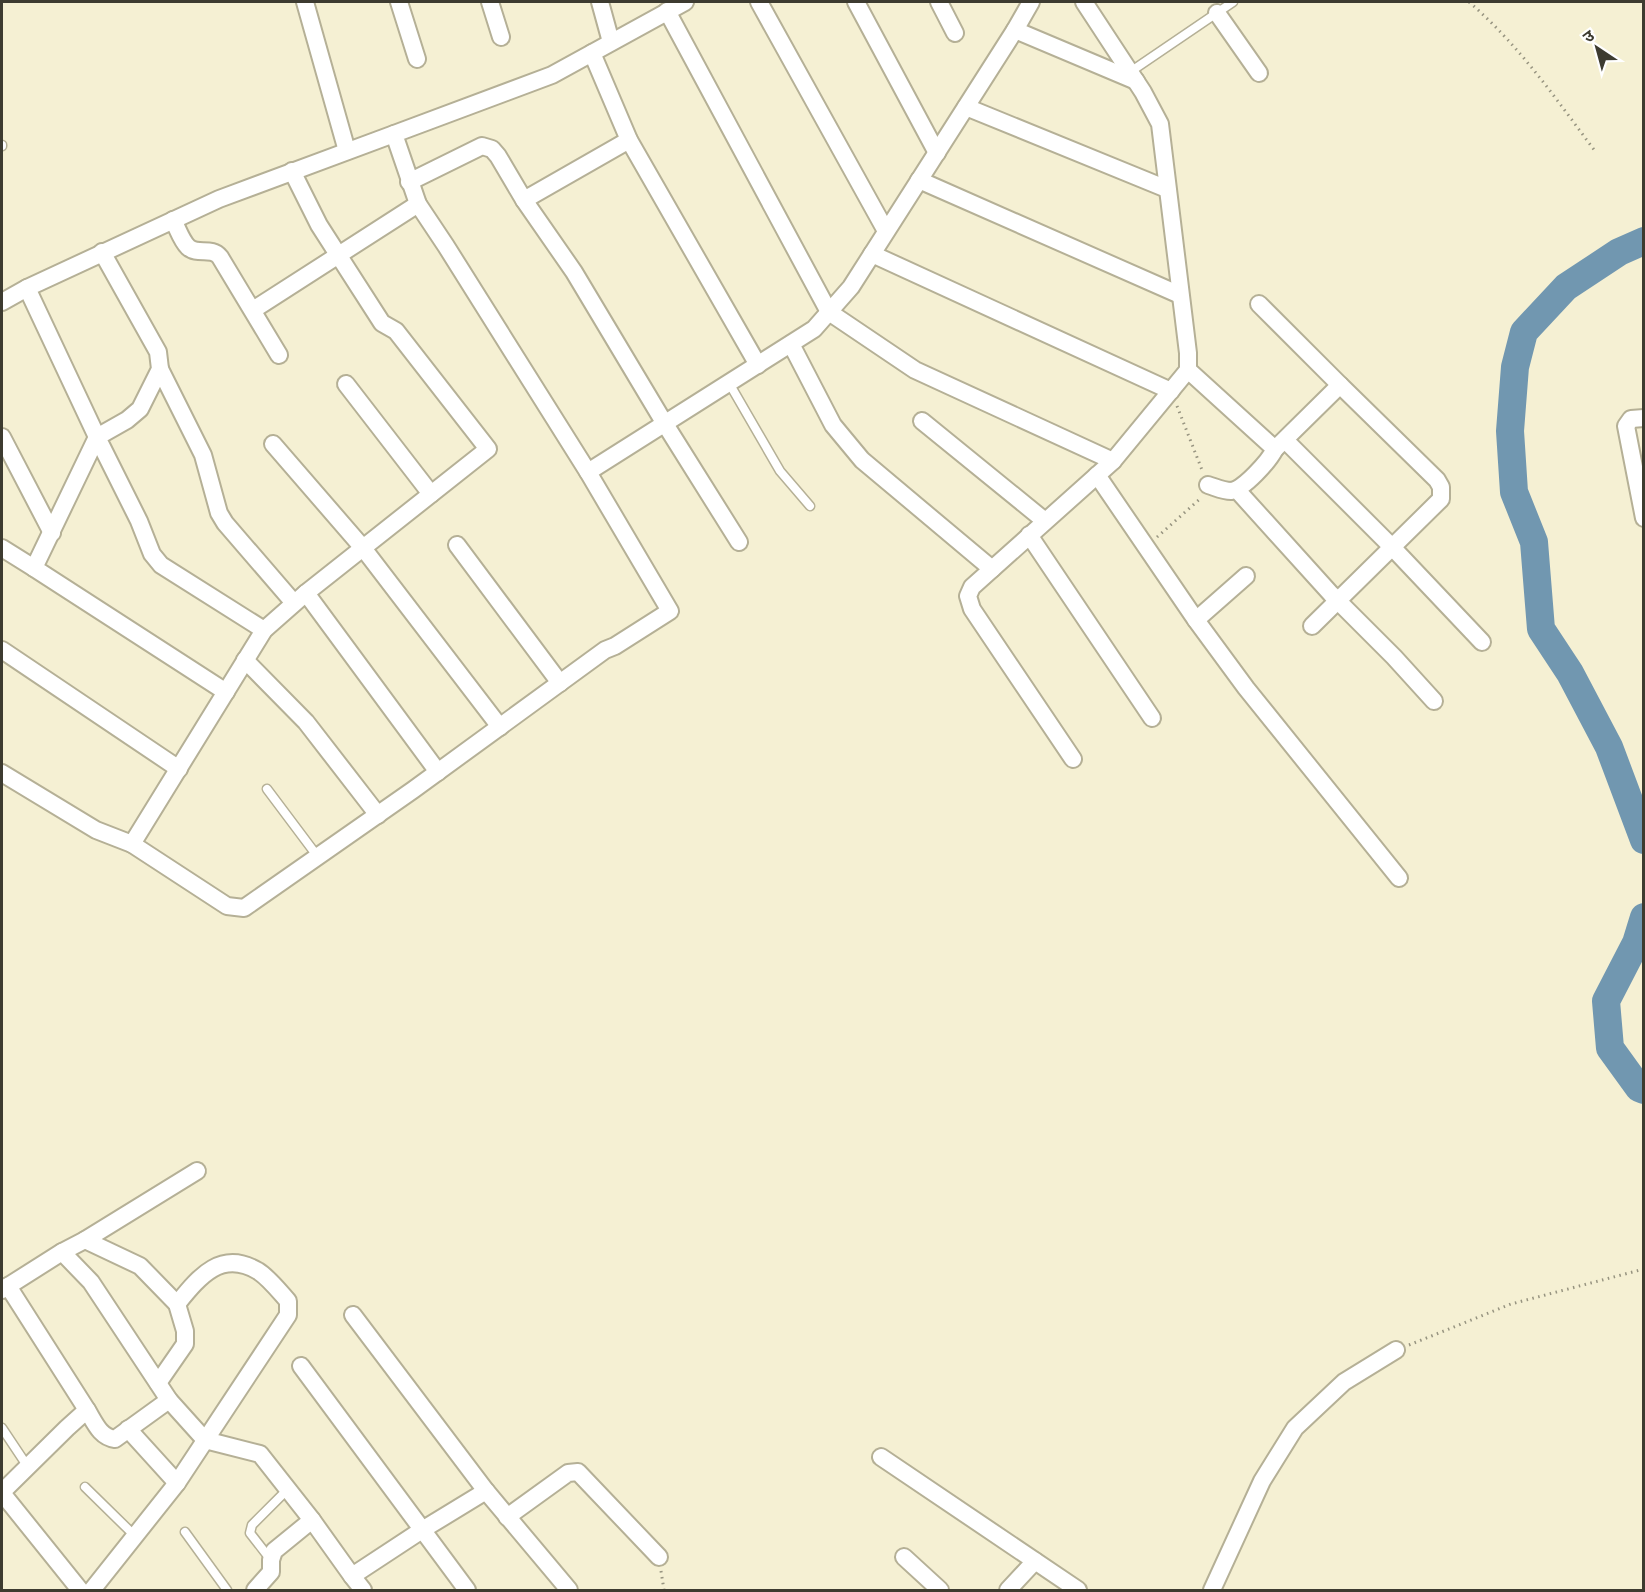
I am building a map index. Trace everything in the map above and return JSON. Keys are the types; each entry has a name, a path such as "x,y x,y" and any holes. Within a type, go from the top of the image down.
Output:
{"street":[{"path":"305,2 346,151"},
{"path":"399,2 417,58"},
{"path":"490,2 501,37"},
{"path":"600,2 611,42"},
{"path":"2,302 102,252 219,199 552,75 685,2"},
{"path":"759,2 886,231"},
{"path":"856,2 937,153"},
{"path":"939,2 955,33"},
{"path":"588,472 814,329 850,287 872,254 1031,2"},
{"path":"1073,759 972,609 968,596 972,587 1113,461 1188,370 1160,124 1090,4"},
{"path":"667,11 829,312 915,370 1113,461"},
{"path":"1217,13 1259,73"},
{"path":"1015,30 1133,77"},
{"path":"592,53 629,140 758,365"},
{"path":"966,107 1167,189"},
{"path":"2,773 96,830 132,844 227,906 244,908 378,815 605,650 615,646 669,610 588,472 418,204 394,134"},
{"path":"524,200 629,140"},
{"path":"409,182 482,146 492,149 574,272 739,542"},
{"path":"132,844 264,630 300,598 488,449 396,332 382,323 319,225 292,171"},
{"path":"919,180 1180,295"},
{"path":"253,310 418,204"},
{"path":"173,220 184,243 190,249 199,252 210,250 220,256 279,355"},
{"path":"102,252 158,352 160,369 206,464 219,513 225,523 300,598 438,772"},
{"path":"872,254 1171,391"},
{"path":"27,288 97,438 139,521 152,554 161,565 264,630"},
{"path":"1260,304 1437,480 1441,488 1442,499 1312,626"},
{"path":"791,344 833,424 862,460 992,569"},
{"path":"34,568 97,438 127,420 140,409 160,369"},
{"path":"1188,370 1280,444 1392,547 1482,642"},
{"path":"345,384 431,494"},
{"path":"1208,485 1227,491 1237,490 1269,461 1280,444 1340,385"},
{"path":"1644,418 1631,419 1626,426 1644,518"},
{"path":"922,421 1045,521"},
{"path":"2,437 52,532"},
{"path":"273,444 363,548 500,727"},
{"path":"1097,475 1196,621 1246,688 1399,878"},
{"path":"1237,490 1337,601 1434,701"},
{"path":"1029,535 1152,718"},
{"path":"457,545 560,683"},
{"path":"2,548 226,692"},
{"path":"1196,621 1246,576"},
{"path":"2,650 178,769"},
{"path":"245,660 306,722 378,815"},
{"path":"169,1400 115,1439 107,1438 100,1432 5,1288 197,1171"},
{"path":"85,1240 140,1266 177,1304 185,1331 185,1344 158,1383"},
{"path":"62,1252 92,1281 169,1400 205,1440 260,1454 363,1590"},
{"path":"87,1410 2,1493 91,1590 177,1483 288,1315 288,1301 260,1272 242,1264 218,1264 196,1281 177,1304"},
{"path":"353,1315 486,1491 569,1590"},
{"path":"1212,1590 1262,1481 1295,1428 1344,1382 1396,1350"},
{"path":"301,1366 467,1590"},
{"path":"128,1429 177,1483"},
{"path":"881,1457 1078,1590"},
{"path":"507,1517 568,1473 578,1472 659,1557"},
{"path":"352,1576 486,1491"},
{"path":"255,1590 271,1572 274,1551 312,1520"},
{"path":"904,1557 940,1590"},
{"path":"1008,1590 1035,1562"}],"lane":[{"path":"1133,77 1233,2"},
{"path":"729,383 780,471 810,506"},
{"path":"267,789 318,857"},
{"path":"2,1428 28,1467"},
{"path":"85,1487 135,1536"},
{"path":"271,1560 250,1533 252,1525 288,1489"},
{"path":"184,1532 227,1590"}],"path":[{"path":"1469,2 1495,24 1526,60 1595,151"},
{"path":"1146,547 1204,495 1208,485 1171,391"},
{"path":"1396,1350 1511,1304 1644,1269"}],"waterway":[{"path":"1644,241 1619,252 1566,287 1524,332 1515,367 1510,431 1514,492 1534,542 1541,629 1570,673 1609,747 1644,840"},
{"path":"1644,917 1636,943 1606,1001 1610,1048 1639,1088 1644,1090"}]}
